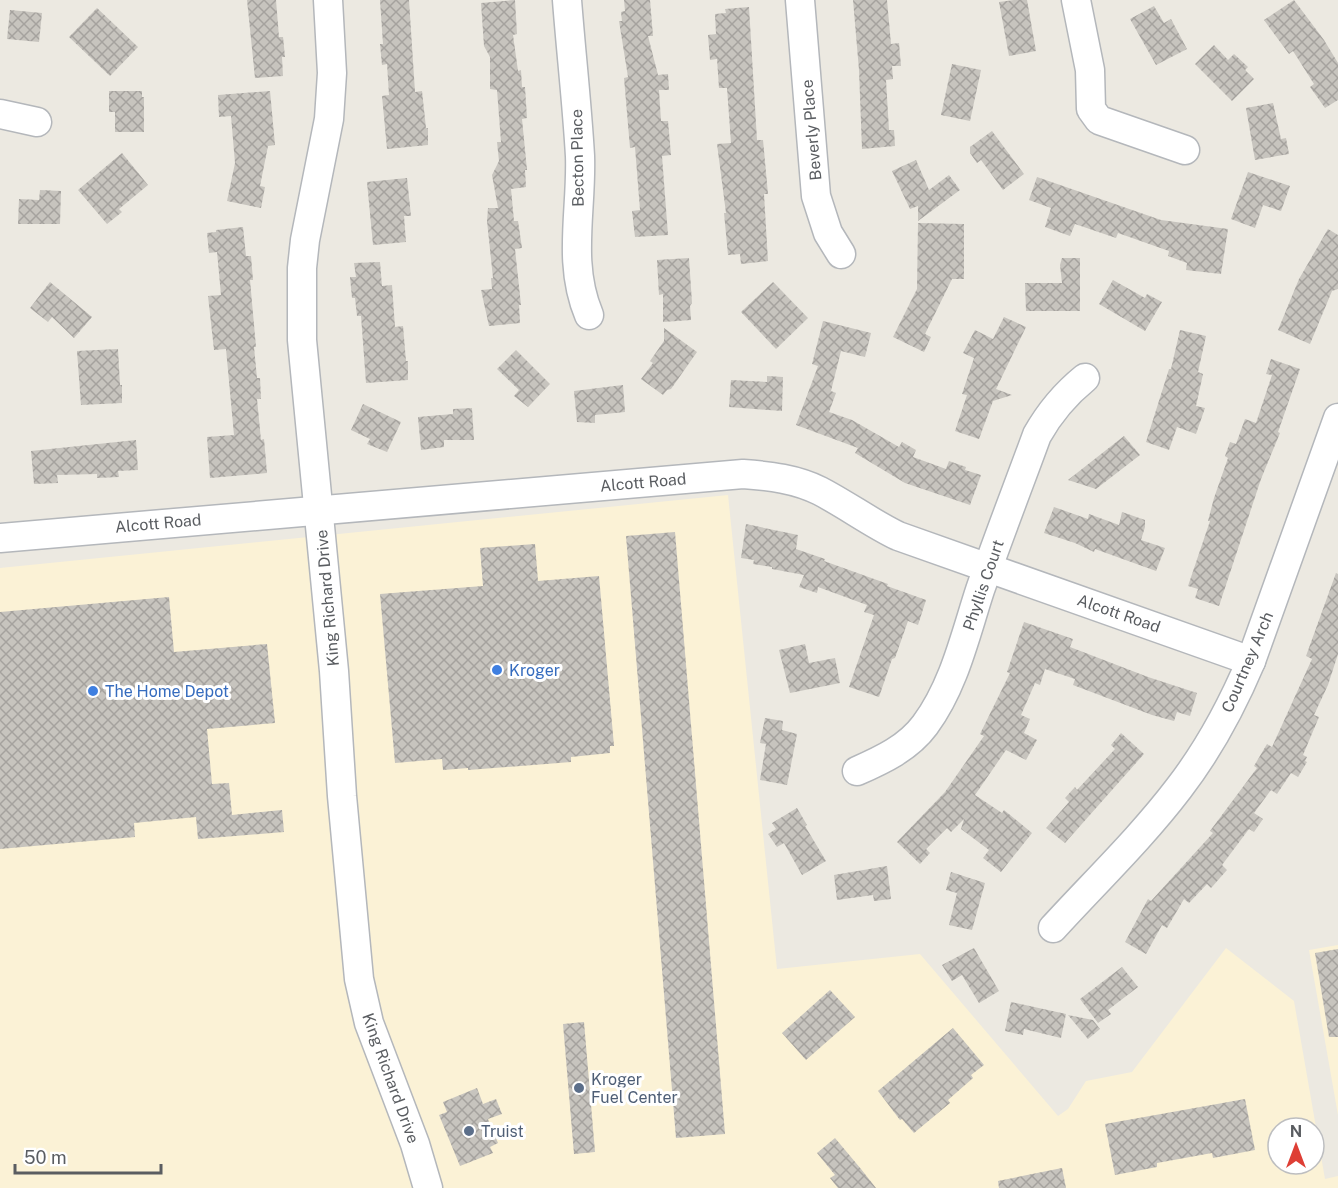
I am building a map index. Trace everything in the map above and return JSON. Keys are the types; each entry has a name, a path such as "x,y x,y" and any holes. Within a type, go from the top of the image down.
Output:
{"street":[{"name":"King Richard Drive","path":"328,0 332,73 329,118 305,240 302,268 302,340 319,510 359,979 369,1023 415,1144 428,1188"},
{"name":"Becton Place","path":"567,0 576,87 580,159 576,270 581,297 589,315"},
{"name":"Beverly Place","path":"800,0 816,196 828,233 841,254"},
{"path":"1076,0 1090,70 1091,109 1094,116 1099,120 1185,150"},
{"path":"0,114 37,122"},
{"name":"Phyllis Court","path":"857,771 885,759 906,745 924,727 940,702 963,646 1037,435 1049,413 1065,394 1085,378"},
{"name":"Courtney Arch","path":"1053,928 1179,788 1207,748 1235,698 1251,661 1338,418"},
{"name":"Alcott Road","path":"0,538 743,474 771,476 794,481 820,491 874,525 898,536 1251,661"}],"shaded area":[{"path":"728,495 777,969 920,954 1058,1116 1068,1109 1086,1081 1132,1072 1226,948 1294,1001 1314,1116 1266,1116 1266,1176 1324,1176 1325,1179 1338,1176 1338,1188 0,1188 0,568"},
{"path":"1338,945 1338,1115 1309,950"}],"building":[{"path":"247,0 276,0 279,37 283,37 285,57 282,57 283,76 255,78"},
{"path":"380,0 409,0 415,92 422,91 426,128 428,128 428,145 387,149 382,96 389,95 387,64 382,65 380,44 383,44"},
{"path":"515,0 517,34 513,35 518,71 521,70 522,87 525,87 527,118 522,119 527,170 525,170 526,187 511,189 514,221 518,221 522,248 515,249 521,305 519,305 520,323 489,326 481,290 492,289 491,278 493,278 487,221 488,208 498,208 492,175 499,161 497,142 501,142 497,90 490,89 490,57 484,46 481,3"},
{"path":"624,0 650,0 653,36 648,36 658,75 668,74 669,90 659,90 661,121 668,121 671,155 662,156 668,235 635,237 632,211 640,210 635,147 630,148 624,78 628,77 619,21 622,21 621,12 625,11"},
{"path":"853,0 887,0 891,44 899,43 901,66 892,66 893,79 886,80 889,130 894,130 895,146 862,149"},
{"path":"1027,0 1036,51 1009,56 999,2"},
{"path":"1294,0 1338,63 1338,100 1325,108 1310,87 1314,84 1293,51 1289,54 1264,20"},
{"path":"1154,6 1164,23 1171,19 1187,49 1156,65 1130,19"},
{"path":"749,7 757,140 763,140 768,194 764,194 768,261 741,264 740,254 728,255 724,213 726,213 717,144 731,143 727,88 719,88 717,59 710,60 708,35 716,34 715,14 726,13 725,9"},
{"path":"97,8 138,47 110,76 69,37"},
{"path":"10,10 42,13 39,42 7,39"},
{"path":"1214,45 1228,60 1234,54 1248,67 1245,70 1254,79 1232,101 1195,64"},
{"path":"952,64 981,70 970,121 941,115"},
{"path":"109,91 142,91 144,132 115,132 115,112 109,112"},
{"path":"270,91 275,145 268,146 260,186 265,187 261,208 227,201 235,163 231,116 219,117 218,95"},
{"path":"1273,103 1281,139 1286,138 1289,154 1255,160 1246,108"},
{"path":"992,131 1024,174 1003,190 981,160 977,163 970,153 970,147"},
{"path":"122,153 148,185 119,209 122,212 107,224 78,190"},
{"path":"916,160 929,190 949,175 960,190 918,221 918,206 910,209 892,171"},
{"path":"1248,172 1290,186 1281,211 1263,205 1255,228 1231,219"},
{"path":"1037,177 1161,220 1228,229 1221,274 1186,270 1187,263 1168,256 1169,251 1118,233 1116,238 1075,224 1070,236 1045,227 1051,208 1029,200"},
{"path":"407,178 411,216 404,216 406,242 373,245 367,182"},
{"path":"40,190 61,191 60,224 18,224 19,199 39,200"},
{"path":"918,223 964,224 964,279 952,279 925,334 931,337 924,352 893,337 917,289"},
{"path":"243,227 246,256 251,256 253,280 250,280 256,347 254,347 257,378 260,378 261,399 257,399 267,473 210,478 207,437 234,435 226,349 214,350 208,296 221,295 217,252 209,253 207,233"},
{"path":"1328,229 1338,235 1338,289 1332,291 1310,344 1278,330 1299,279"},
{"path":"689,258 691,320 663,322 663,294 659,295 657,260"},
{"path":"1062,258 1080,258 1080,311 1026,311 1025,283 1062,283 1060,265"},
{"path":"380,262 382,286 392,285 395,327 403,326 408,380 366,383 361,316 357,316 350,277 356,277 354,263"},
{"path":"1113,280 1145,298 1147,294 1162,302 1145,331 1099,304"},
{"path":"50,282 92,317 74,338 52,317 48,322 30,308"},
{"path":"773,282 808,318 776,349 741,312"},
{"path":"1004,317 1026,327 996,389 1012,395 993,401 979,439 955,431 967,395 962,394 974,358 963,353 975,330 993,339"},
{"path":"823,321 871,333 865,357 841,351 831,391 836,393 829,412 852,420 899,447 902,442 916,450 913,457 946,469 949,461 966,467 965,470 981,475 970,505 905,483 855,453 858,448 796,425 818,366 812,364"},
{"path":"664,328 697,352 671,389 663,395 641,379 653,363 650,361 664,341"},
{"path":"1180,330 1206,336 1198,372 1203,374 1196,406 1205,408 1196,434 1177,427 1169,450 1146,442 1169,369 1171,369"},
{"path":"118,349 122,403 81,405 77,351"},
{"path":"516,350 550,384 528,407 514,396 519,390 497,369"},
{"path":"1271,359 1300,369 1219,606 1195,598 1198,589 1188,586 1210,521 1208,521 1228,458 1225,456 1230,442 1236,444 1245,419 1256,423 1272,375 1266,374"},
{"path":"767,376 783,377 782,411 729,407 731,380 767,382"},
{"path":"623,385 625,412 595,415 595,423 577,422 574,391"},
{"path":"363,404 401,422 387,452 367,444 370,439 351,430"},
{"path":"472,408 474,440 444,440 444,447 421,450 418,417 453,414 453,409"},
{"path":"1124,436 1140,455 1096,489 1068,480"},
{"path":"136,440 138,470 118,471 119,477 97,478 97,474 57,475 58,483 34,484 31,451"},
{"path":"1054,507 1088,519 1089,514 1119,525 1122,512 1145,520 1141,540 1165,548 1156,571 1095,549 1094,552 1044,533"},
{"path":"746,524 798,535 796,549 926,600 918,625 908,621 879,697 849,687 874,615 864,612 867,605 818,587 817,593 799,587 804,575 753,564 754,560 741,558"},
{"path":"675,532 725,1134 676,1138 626,536"},
{"name":"Kroger","path":"535,544 538,581 599,576 614,746 610,746 610,753 571,757 571,762 468,770 468,768 443,770 442,759 395,763 380,594 483,586 480,548"},
{"path":"1336,573 1338,574 1338,654 1328,685 1314,715 1319,717 1303,755 1307,757 1305,761 1307,762 1298,777 1291,773 1277,794 1271,790 1254,813 1263,819 1254,832 1249,829 1222,865 1227,870 1211,888 1207,884 1189,903 1184,899 1167,928 1162,925 1146,954 1125,942 1148,899 1151,901 1213,833 1210,831 1257,768 1254,766 1267,744 1272,747 1312,659 1306,656"},
{"name":"The Home Depot","path":"169,597 174,652 267,644 275,723 207,729 212,784 229,783 232,815 282,810 284,832 198,839 196,817 134,823 135,837 0,849 0,612"},
{"path":"1024,622 1073,639 1070,647 1197,693 1190,716 1177,712 1174,721 1152,715 1073,685 1075,679 1045,669 1040,685 1035,683 1021,715 1030,719 1024,733 1037,740 1026,760 1006,750 975,795 1002,813 1004,810 1032,833 1001,872 983,858 989,850 961,829 964,819 951,832 947,828 926,849 930,853 920,864 897,842 945,792 984,736 980,734 1010,673 1007,672"},
{"path":"805,644 809,663 835,658 840,683 790,693 779,650"},
{"path":"765,718 783,721 782,730 797,734 787,785 760,780 766,744 760,743"},
{"path":"1121,733 1144,754 1065,843 1046,828 1069,802 1065,798 1075,787 1077,790 1115,749 1111,745"},
{"path":"797,808 826,861 802,875 784,843 777,847 768,834 776,829 772,823"},
{"path":"887,866 891,899 874,901 873,895 837,900 834,875"},
{"path":"951,872 985,883 972,930 949,925 957,893 946,890"},
{"path":"974,948 999,991 979,1003 962,975 952,981 942,965"},
{"path":"1338,949 1338,1037 1329,1037 1315,953"},
{"path":"1122,967 1138,987 1108,1010 1111,1014 1098,1023 1080,999"},
{"path":"830,990 855,1017 806,1060 782,1033"},
{"path":"1011,1002 1066,1014 1061,1038 1024,1029 1023,1035 1005,1031"},
{"path":"1068,1015 1093,1020 1100,1029 1088,1039"},
{"name":"Kroger Fuel Center","path":"584,1022 595,1152 574,1154 563,1024"},
{"path":"953,1028 984,1065 971,1075 973,1078 948,1100 950,1103 914,1133 902,1119 900,1120 878,1091"},
{"name":"Truist","path":"477,1088 483,1104 496,1099 502,1114 488,1119 498,1143 490,1147 493,1153 460,1166 439,1115 447,1112 443,1102"},
{"path":"1245,1099 1255,1150 1213,1158 1212,1153 1157,1163 1157,1167 1115,1175 1105,1124"},
{"path":"835,1138 876,1188 838,1188 830,1178 835,1175 817,1153"},
{"path":"1062,1168 1066,1188 999,1188 998,1181"}],"place":[{"name":"Kroger","path":"497,670"},
{"name":"The Home Depot","path":"93,691"},
{"name":"Kroger Fuel Center","path":"579,1088"},
{"name":"Truist","path":"469,1131"}]}
